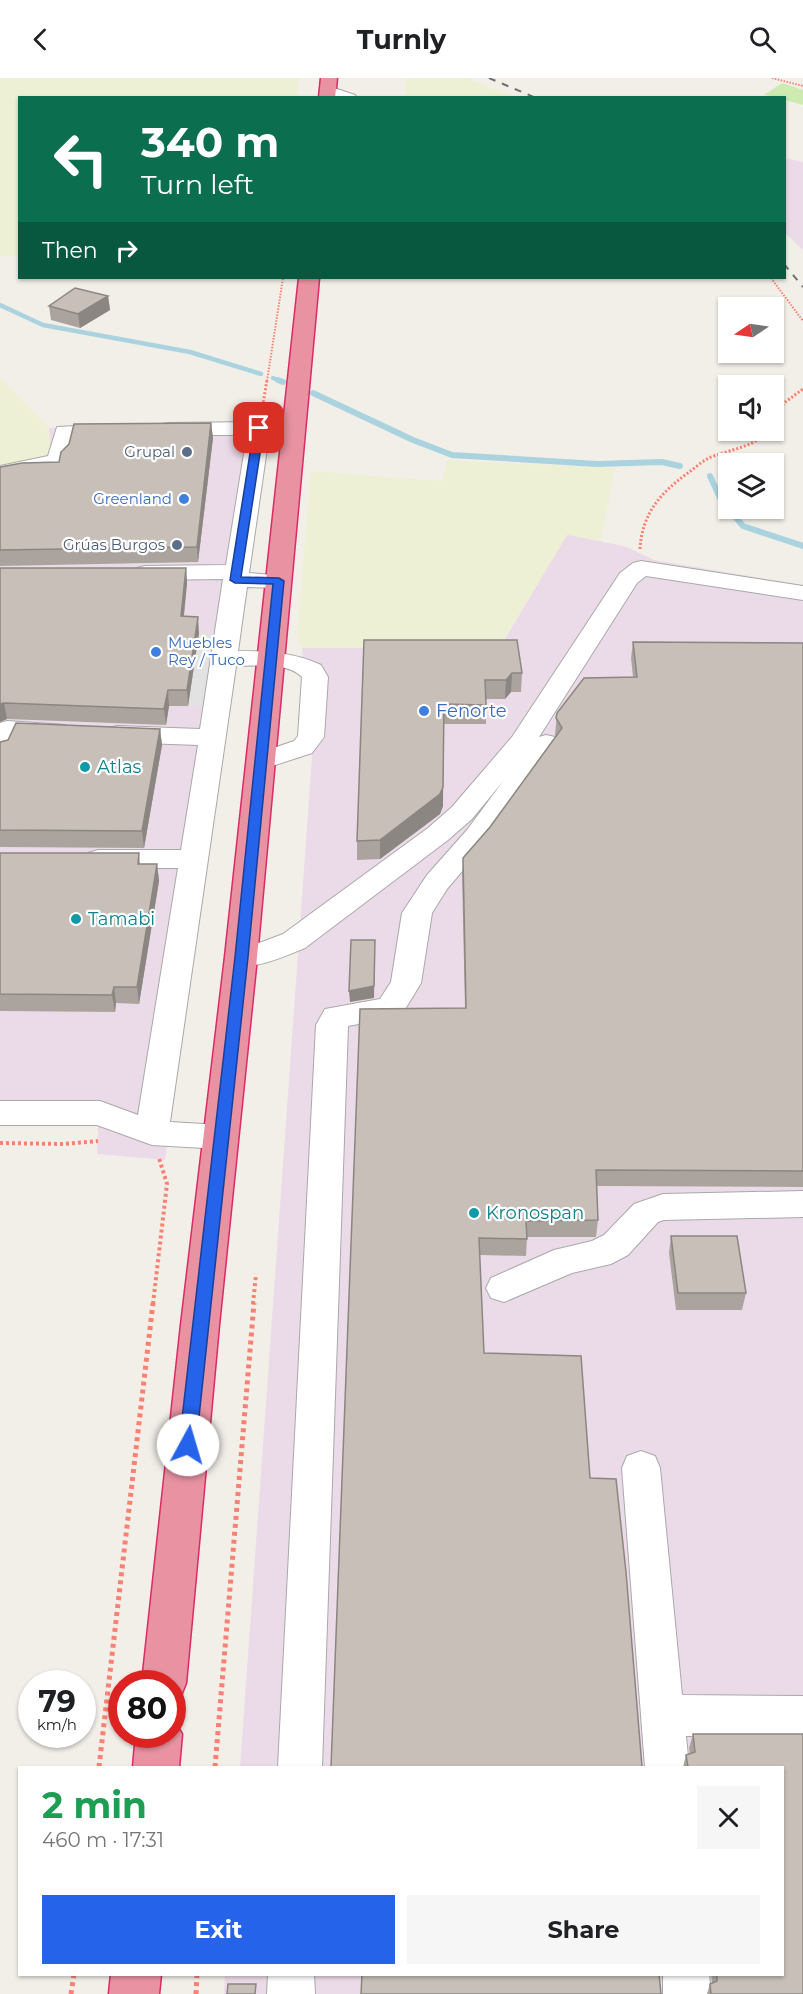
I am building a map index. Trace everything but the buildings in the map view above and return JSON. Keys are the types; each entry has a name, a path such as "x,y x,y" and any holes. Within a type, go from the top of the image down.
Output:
{"highway":[{"path":"165,1670 220,1137 241,957 309,279"},
{"path":"156,1766 158,1748"},
{"path":"134,1994 136,1976"}],"street":[{"path":"328,89 344,96"},
{"path":"0,473 51,464 58,459 65,432 259,428 152,1133"},
{"path":"241,957 269,951 294,941 438,834 462,813 522,742 628,578 641,568 803,593"},
{"path":"118,573 236,576 279,581"},
{"path":"225,658 271,659 312,670 315,676 310,737 303,747 260,762"},
{"path":"2,736 81,732 213,737"},
{"path":"300,1766 332,1025 336,1017 390,1008 406,983 417,913 437,882 477,836 546,743"},
{"path":"68,858 193,859"},
{"path":"0,1113 100,1113 152,1133 220,1137"},
{"path":"504,1288 566,1260 599,1254 616,1245 646,1213 663,1207 803,1204"},
{"path":"641,1468 667,1766"},
{"path":"662,1715 803,1716"},
{"path":"291,1976 291,1994"},
{"path":"686,1976 687,1994"}],"path":[{"path":"772,78 803,86"},
{"path":"259,428 283,279"},
{"path":"772,279 803,321"},
{"path":"784,403 803,389"},
{"path":"641,568 640,534 649,506 670,484 709,458 757,441"},
{"path":"0,1143 63,1144 152,1133 167,1184 99,1766"},
{"path":"215,1766 256,1274"},
{"path":"71,1994 74,1976"},
{"path":"196,1994 197,1976"}],"shaded area":[{"path":"786,158 803,162 803,250 786,234"},
{"path":"271,425 165,1160 97,1154 98,1125 0,1124 0,468 50,457 49,428"},
{"path":"567,534 627,547 654,560 803,585 803,1994 224,1994 225,1976 784,1976 784,1766 240,1766 312,757 302,648 364,648 493,659"},
{"path":"199,633 220,633 213,707 188,706"}],"green space":[{"path":"0,78 300,78 297,96 18,96 18,256 0,256"},
{"path":"406,78 466,78 513,96 405,96"},
{"path":"782,83 803,90 803,105 786,100 786,96 764,95"},
{"path":"0,377 49,428 51,457 0,468"},
{"path":"447,460 615,468 601,541 567,535 493,659 365,659 364,648 302,648 297,637 311,471 442,481"}],"waterway":[{"path":"0,305 43,325 190,352 261,374"},
{"path":"273,378 281,381"},
{"path":"278,380 283,382"},
{"path":"313,393 413,440 452,455 597,464 662,462 680,466"},
{"path":"710,476 721,500 743,526 803,546"}],"railway":[{"path":"489,78 531,96"},
{"path":"786,266 803,287"}],"place":[{"name":"Grupal","path":"187,452"},
{"name":"Greenland","path":"184,499"},
{"name":"Grúas Burgos","path":"177,545"},
{"name":"Muebles Rey / Tuco","path":"156,652"},
{"name":"Fenorte","path":"424,711"},
{"name":"Atlas","path":"85,767"},
{"name":"Tamabi","path":"76,919"},
{"name":"Kronospan","path":"474,1213"}],"route":[{"path":"188,1445 279,581 235,580 259,428"}]}
